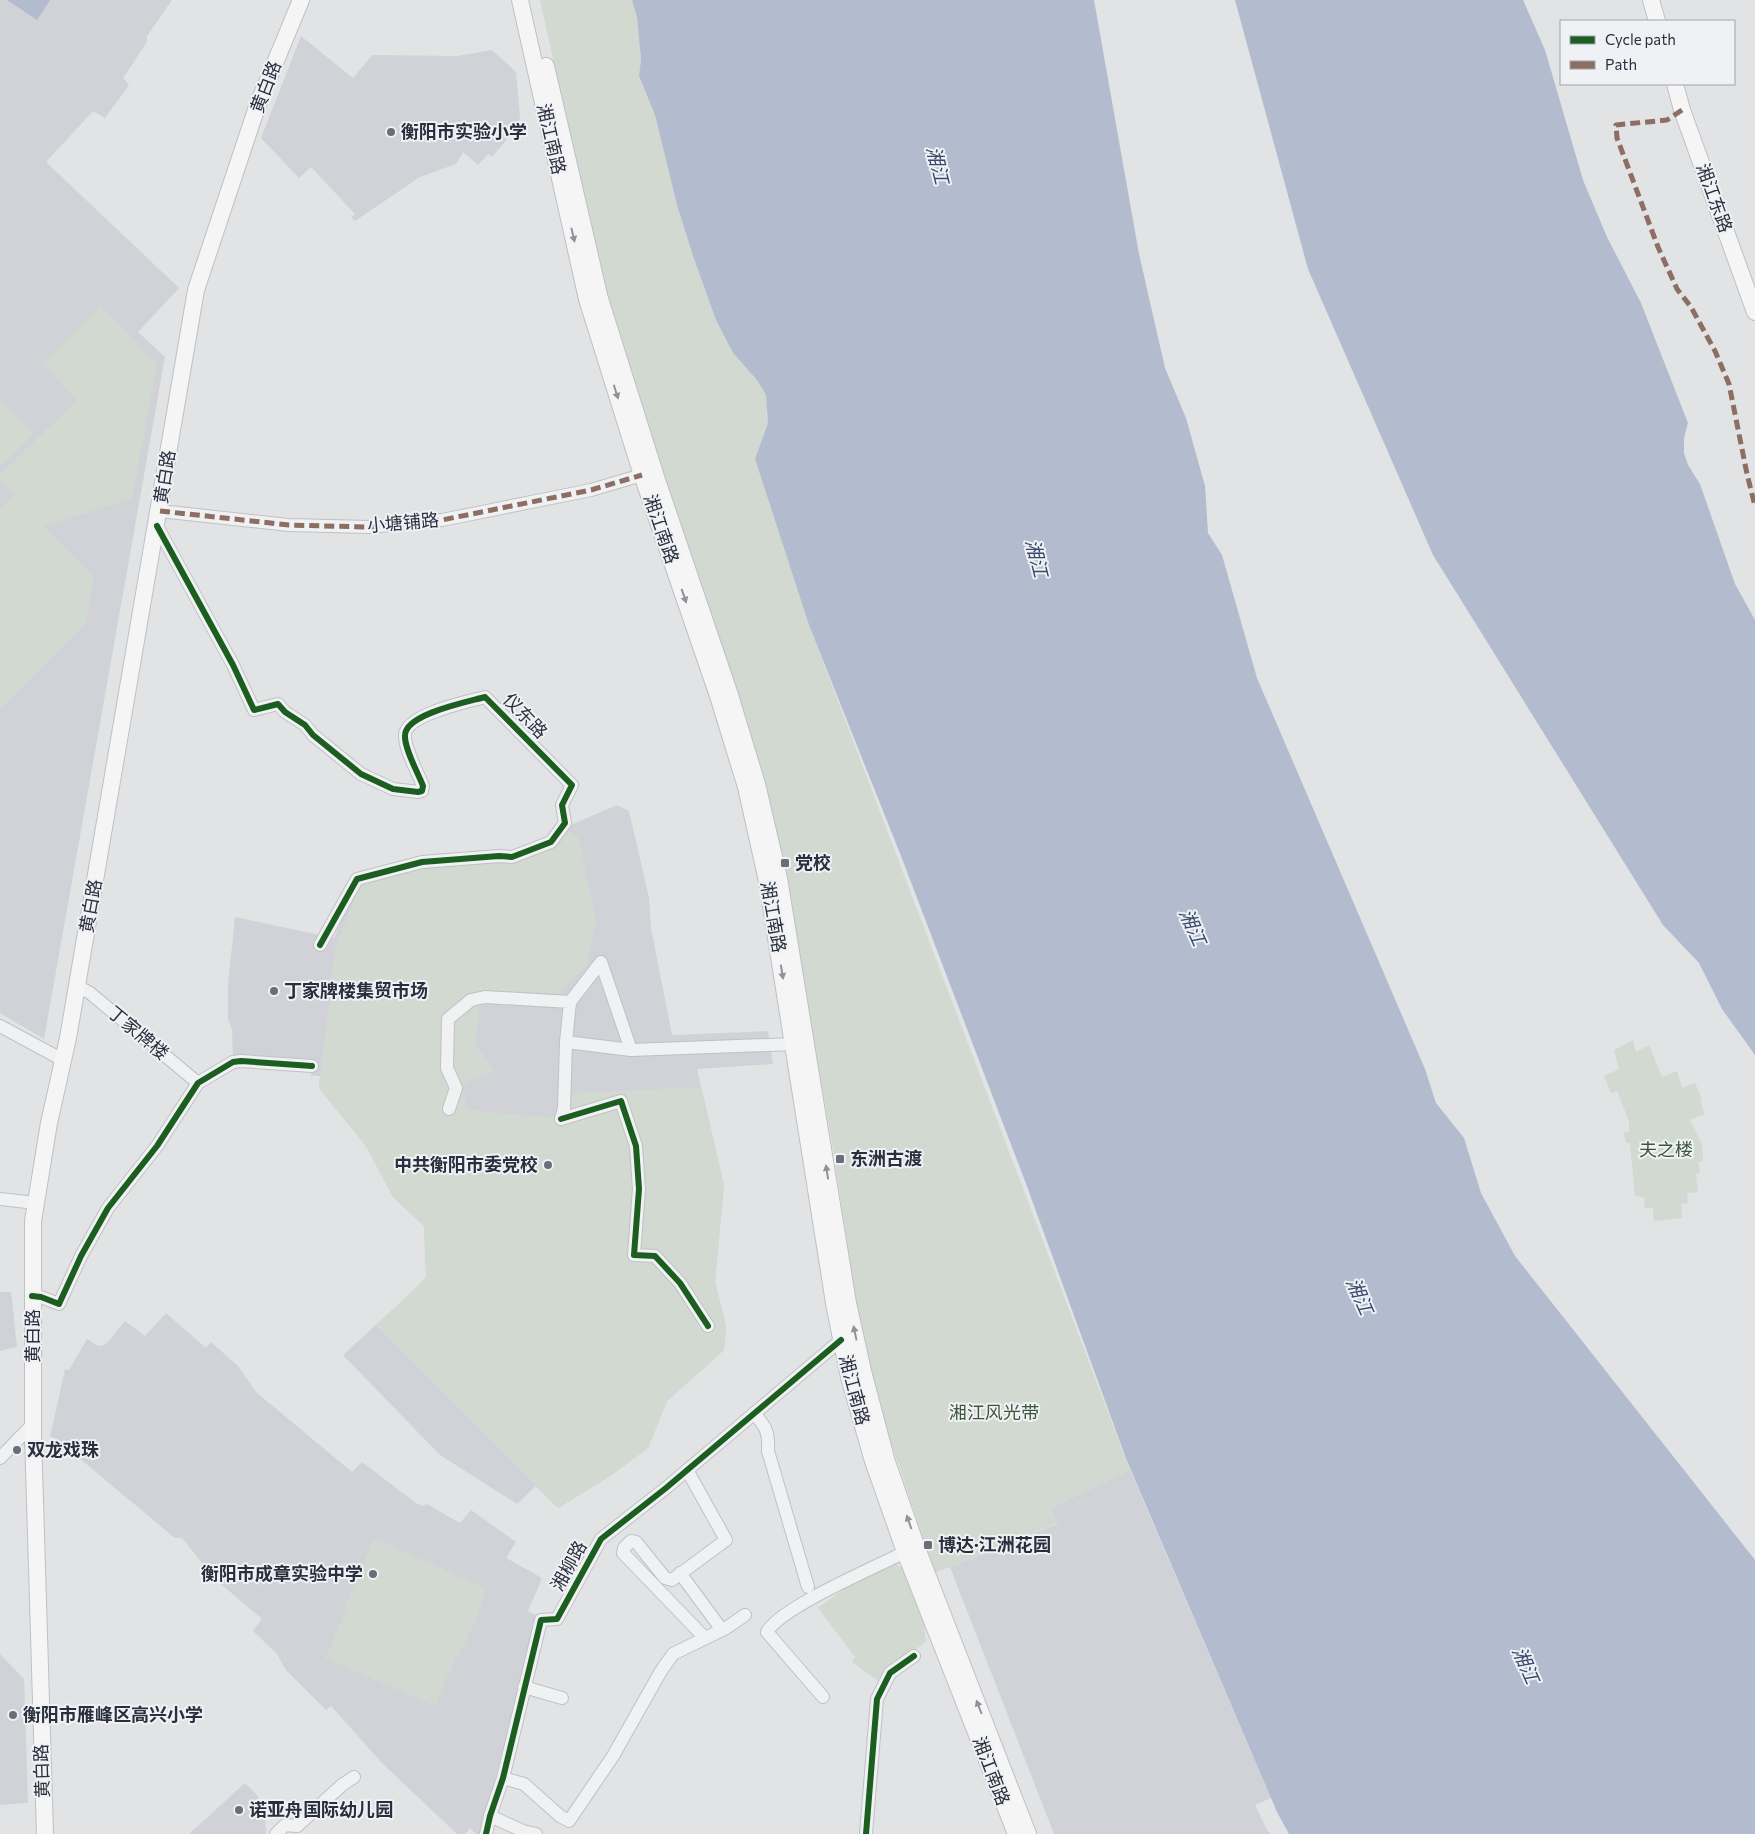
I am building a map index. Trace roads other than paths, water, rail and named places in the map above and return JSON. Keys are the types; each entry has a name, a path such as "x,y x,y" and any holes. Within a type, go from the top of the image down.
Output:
{"main road":[{"name":"黄白路","path":"45,1834 33,1424 32,1296 36,1203 49,1123 77,986 196,290 258,104 301,0"},
{"name":"湘江南路","path":"520,0 587,299 642,475 718,696 746,787 767,881 841,1340 849,1376 873,1461 905,1552 1016,1834"},
{"name":"湘江南路","path":"532,0 600,299 656,477 729,692 757,784 779,878 848,1303 863,1371 887,1462 918,1551 1028,1834"},
{"path":"1651,0 1657,20"},
{"path":"1662,0 1668,20"},
{"name":"湘江东路","path":"1675,85 1682,110 1755,312"},
{"name":"湘江东路","path":"1685,85 1690,104 1755,279"}],"street":[{"name":"小塘铺路","path":"158,518 369,527 442,520 591,490 642,475"},
{"name":"仪东路","path":"158,518 254,710 278,704 285,712 305,726 313,735 360,774 393,789 418,792 422,791 424,786 407,746 405,734 409,725 420,717 485,697 572,785 562,805 565,823 551,842 512,857 499,856 422,862 357,879 320,945"},
{"path":"631,1050 601,962 570,1002 566,1042 564,1108 561,1119 621,1101 636,1146 639,1189 634,1256 655,1256 680,1283 708,1326"},
{"name":"丁家牌楼","path":"77,986 90,993 198,1082"},
{"path":"449,1109 456,1088 447,1068 448,1019 471,1000 486,997 570,1002"},
{"path":"0,1026 63,1060"},
{"path":"566,1042 631,1050 794,1044"},
{"path":"32,1296 42,1297 59,1304 81,1256 108,1208 157,1146 198,1082 233,1062 312,1066"},
{"path":"0,1199 36,1203"},
{"name":"湘柳路","path":"486,1834 503,1778 541,1620 557,1619 601,1539 841,1340"},
{"path":"754,1413 766,1426 769,1439 768,1451 808,1587"},
{"path":"0,1458 33,1424"},
{"path":"690,1467 703,1488 726,1540 672,1580 665,1578 634,1541 623,1552 705,1638"},
{"path":"823,1697 767,1632 772,1624 806,1602 905,1552"},
{"path":"680,1573 722,1630"},
{"path":"503,1778 524,1784 560,1816 569,1821 613,1756 661,1671 673,1654 722,1630 745,1615"},
{"path":"866,1834 877,1699 890,1673 914,1656"},
{"path":"524,1687 562,1698"},
{"path":"276,1834 285,1825 297,1826 354,1777"},
{"path":"490,1816 523,1831 536,1834"}],"water":[{"path":"7,0 50,0 37,20"},
{"name":"湘江","path":"632,0 1094,0 1139,254 1165,368 1186,418 1205,486 1208,533 1222,555 1257,678 1425,1069 1436,1103 1464,1138 1481,1193 1515,1256 1755,1560 1755,1834 1289,1834 1277,1812 1127,1461 1025,1181 901,856 809,625 755,459 768,423 766,395 757,380 733,353 716,320 693,256 677,205 655,115 639,76 641,59 637,17"},
{"path":"1235,0 1523,0 1545,50 1583,180 1607,237 1641,303 1688,423 1684,438 1684,453 1688,465 1700,484 1735,584 1755,620 1755,1055 1722,1009 1699,963 1663,925 1433,555 1308,269"}],"place":[{"name":"衡阳市实验小学","path":"391,132"},
{"name":"党校","path":"785,863"},
{"name":"丁家牌楼集贸市场","path":"274,991"},
{"name":"东洲古渡","path":"840,1159"},
{"name":"中共衡阳市委党校","path":"548,1165"},
{"name":"双龙戏珠","path":"17,1450"},
{"name":"博达·江洲花园","path":"928,1545"},
{"name":"衡阳市成章实验中学","path":"373,1574"},
{"name":"衡阳市雁峰区高兴小学","path":"13,1715"},
{"name":"诺亚舟国际幼儿园","path":"239,1810"}],"park label":[{"name":"夫之楼","path":"1666,1150"},
{"name":"湘江风光带","path":"994,1413"}]}
